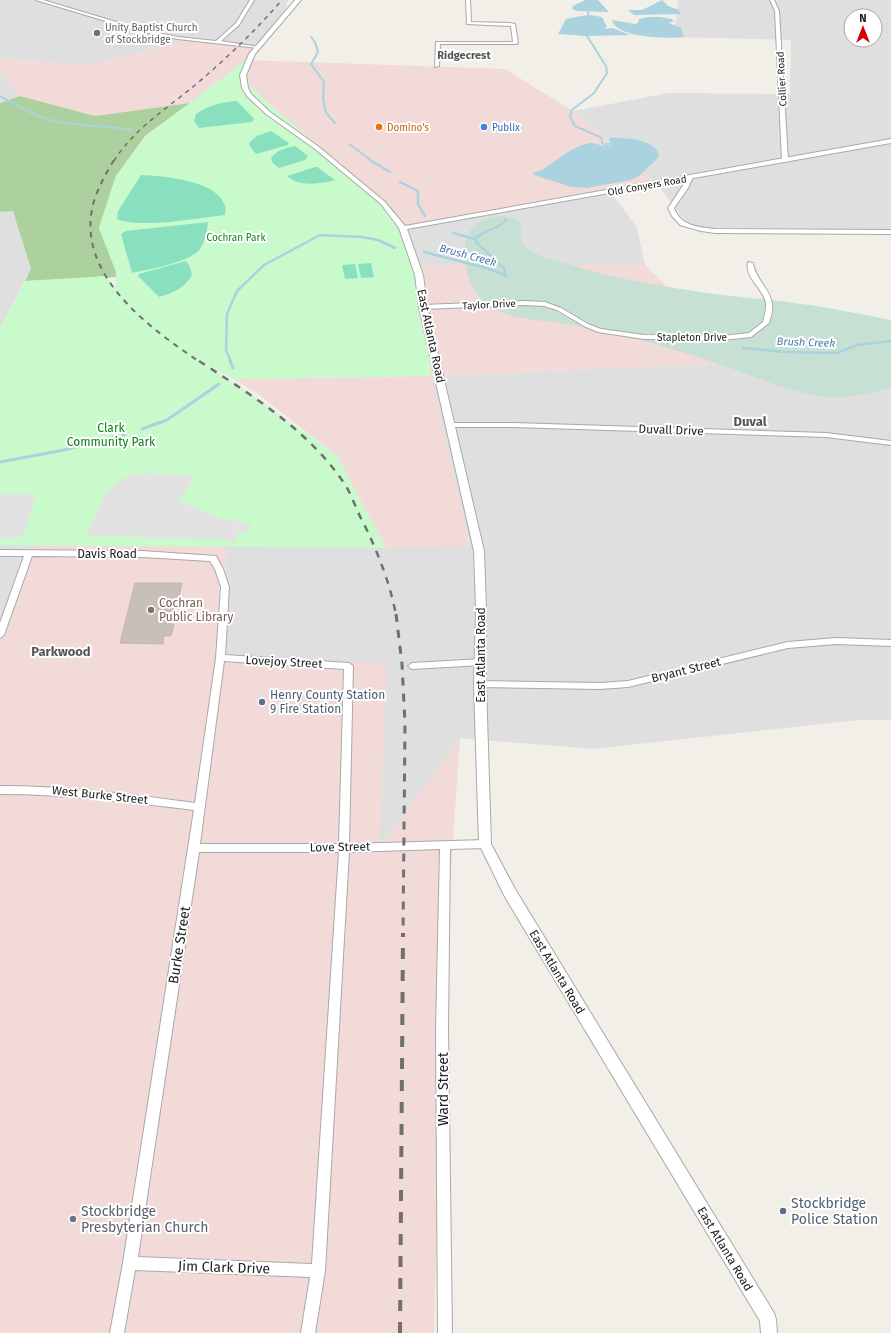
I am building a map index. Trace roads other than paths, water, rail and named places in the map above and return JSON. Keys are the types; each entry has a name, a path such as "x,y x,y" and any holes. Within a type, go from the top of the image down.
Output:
{"street":[{"path":"38,0 142,31 178,38 258,47"},
{"path":"217,42 237,26 245,15 252,0"},
{"name":"East Atlanta Road","path":"298,0 248,61 242,81 249,95 268,113 317,148 383,203 403,228 419,275 423,307 479,551 482,662 480,684 485,844 510,893 768,1319 769,1333"},
{"path":"437,66 438,43 516,43 514,25 469,23 468,0"},
{"name":"Collier Road","path":"772,0 777,11 785,160"},
{"name":"Old Conyers Road","path":"403,228 891,141"},
{"path":"690,177 685,188 671,208 677,222 694,229 715,231 891,232"},
{"name":"Stapleton Drive","path":"554,307 586,325 613,333 644,336 722,338 751,335 766,322 769,305 765,293 750,271 750,264"},
{"name":"Taylor Drive","path":"423,307 524,303 545,304 554,307"},
{"name":"Duvall Drive","path":"451,425 514,425 826,435 891,443"},
{"name":"Davis Road","path":"0,553 142,554 213,558"},
{"path":"0,635 30,554"},
{"name":"Burke Street","path":"117,1333 130,1263 194,848 220,658 225,587 219,569 213,558"},
{"name":"Bryant Street","path":"480,684 600,686 628,684 788,645 836,641 891,643"},
{"name":"Lovejoy Street","path":"220,658 349,666 344,848"},
{"path":"412,666 482,662"},
{"name":"West Burke Street","path":"0,790 41,790 99,794 200,807"},
{"name":"Love Street","path":"194,848 344,848 485,844"},
{"name":"Ward Street","path":"445,846 442,1029 445,1333"},
{"path":"308,1333 318,1271 344,848"},
{"name":"Jim Clark Drive","path":"130,1263 318,1271"}],"water":[{"path":"585,0 598,0 609,12 577,11 572,9 573,6"},
{"path":"662,0 668,6 679,10 681,14 634,15 628,10 642,10"},
{"path":"590,15 602,17 607,27 604,29 613,28 630,35 585,36 558,34 566,19"},
{"path":"648,17 672,19 674,21 669,23 681,28 684,37 667,38 632,34 622,31 615,26 612,20 635,24 638,23 639,19"},
{"path":"610,138 639,140 653,146 659,157 639,176 631,180 587,188 571,187 534,175 533,173 542,170 566,153 578,147 590,143 611,146 604,143 611,143"}],"waterway":[{"path":"587,36 606,66 607,73 594,93 572,110 570,117 575,126 600,137 602,139 602,143 608,147"},
{"path":"311,37 315,42 318,52 311,64 324,82 323,99 326,113 335,123"},
{"path":"0,96 32,114 55,121 132,130"},
{"path":"349,144 372,161"},
{"path":"370,160 390,172"},
{"path":"400,182 418,191 418,204 425,216"},
{"path":"475,239 483,233 499,226 506,220"},
{"path":"453,233 475,239"},
{"name":"Brush Creek","path":"231,362 226,350 227,314 237,291 264,265 320,235 361,237 378,240 395,248"},
{"name":"Brush Creek","path":"424,252 490,269 506,276 504,268 477,243 475,239"},
{"name":"Brush Creek","path":"743,348 786,352 837,353 857,345 891,341"},
{"name":"Brush Creek","path":"230,361 233,368"},
{"name":"Brush Creek","path":"142,429 167,420 219,384"},
{"name":"Brush Creek","path":"0,462 64,450 124,435"}],"railway":[{"path":"114,161 140,130 217,66 251,34 282,0"},
{"path":"114,160 98,190 94,201 90,227 95,252 105,275 120,296 159,333 200,362"},
{"path":"199,361 260,401 298,432 332,466 346,486 374,546 387,580 396,615"},
{"path":"396,614 402,664 405,724 403,934"},
{"path":"400,1333 403,933"}],"place":[{"name":"Unity Baptist Church of Stockbridge","path":"97,33"},
{"name":"Domino's","path":"379,127"},
{"name":"Publix","path":"484,127"},
{"name":"Cochran Public Library","path":"151,610"},
{"name":"Henry County Station 9 Fire Station","path":"262,702"},
{"name":"Stockbridge Police Station","path":"783,1211"},
{"name":"Stockbridge Presbyterian Church","path":"73,1219"}],"district":[{"name":"Ridgecrest","path":"464,55"},
{"name":"Duval","path":"750,421"},
{"name":"Parkwood","path":"61,651"}],"park label":[{"name":"Cochran Park","path":"236,237"},
{"name":"Clark Community Park","path":"111,435"}]}
